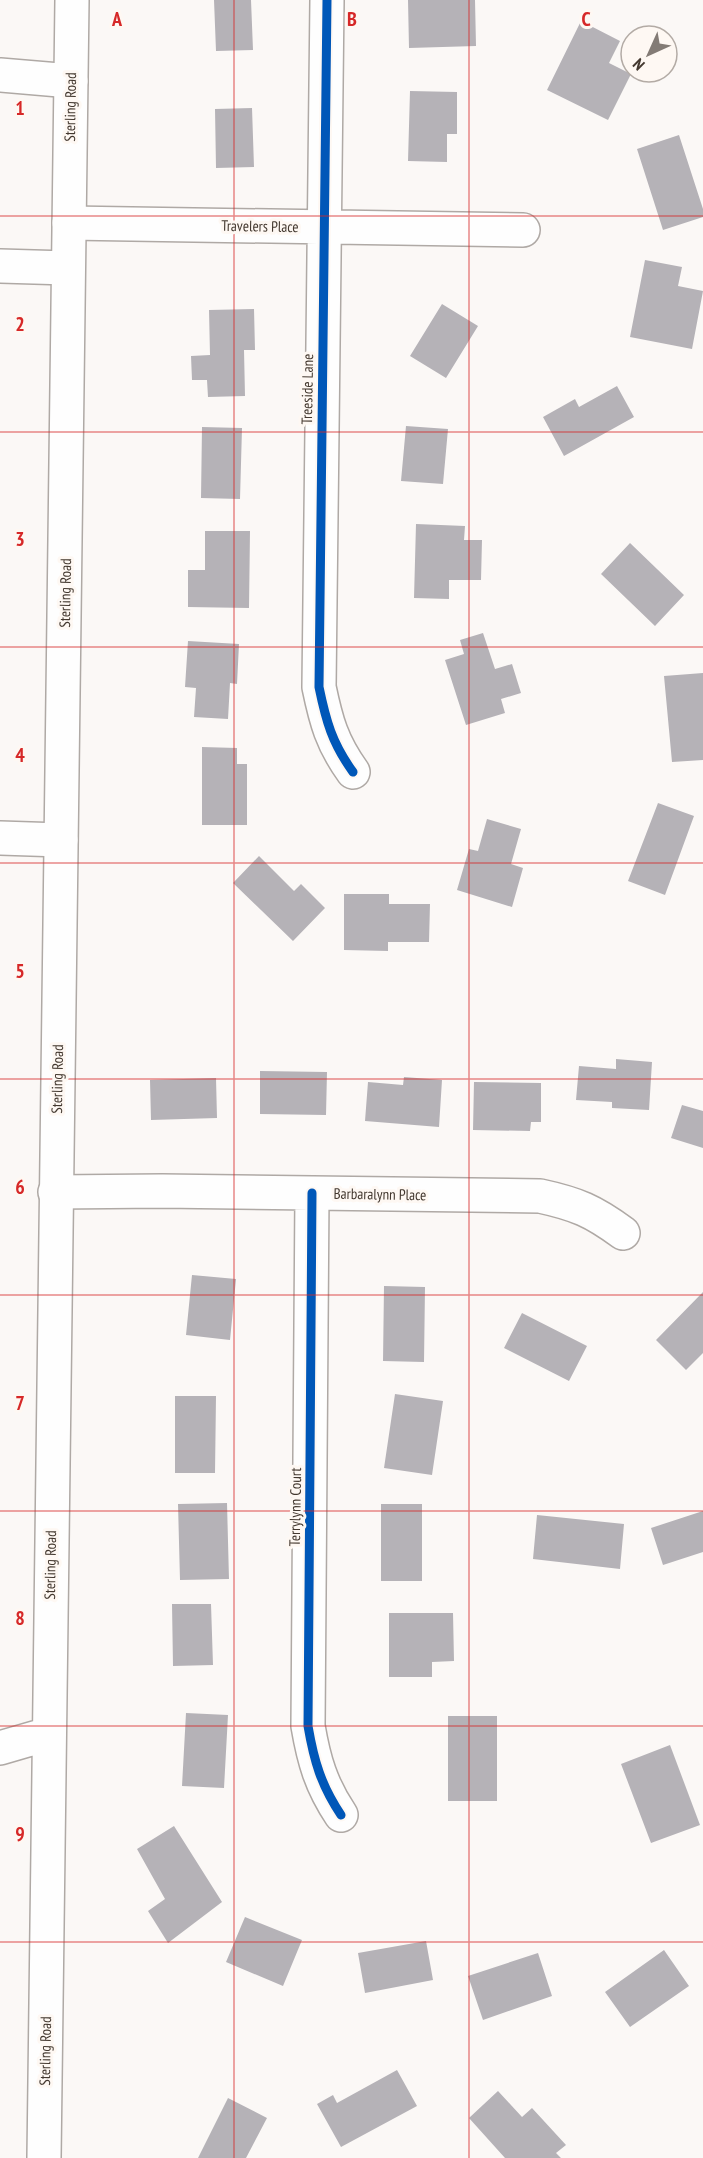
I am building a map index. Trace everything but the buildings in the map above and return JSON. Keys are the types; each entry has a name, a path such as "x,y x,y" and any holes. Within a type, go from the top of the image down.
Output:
{"street":[{"name":"Sterling Road","path":"44,2158 72,0"},
{"name":"Treeside Lane","path":"327,0 319,687 326,721 340,754 353,772"},
{"path":"0,75 71,81"},
{"name":"Travelers Place","path":"69,223 524,230"},
{"path":"0,266 68,268"},
{"path":"0,838 61,840"},
{"name":"Barbaralynn Place","path":"55,1192 162,1191 540,1196 572,1203 598,1215 623,1233"},
{"name":"Terrylynn Court","path":"312,1193 308,1726 315,1763 330,1798 341,1815"},
{"path":"0,1748 48,1734"}],"cycle path":[{"path":"327,0 319,687 331,731 353,772"},
{"path":"312,1193 308,1726 319,1772 341,1815"}]}
